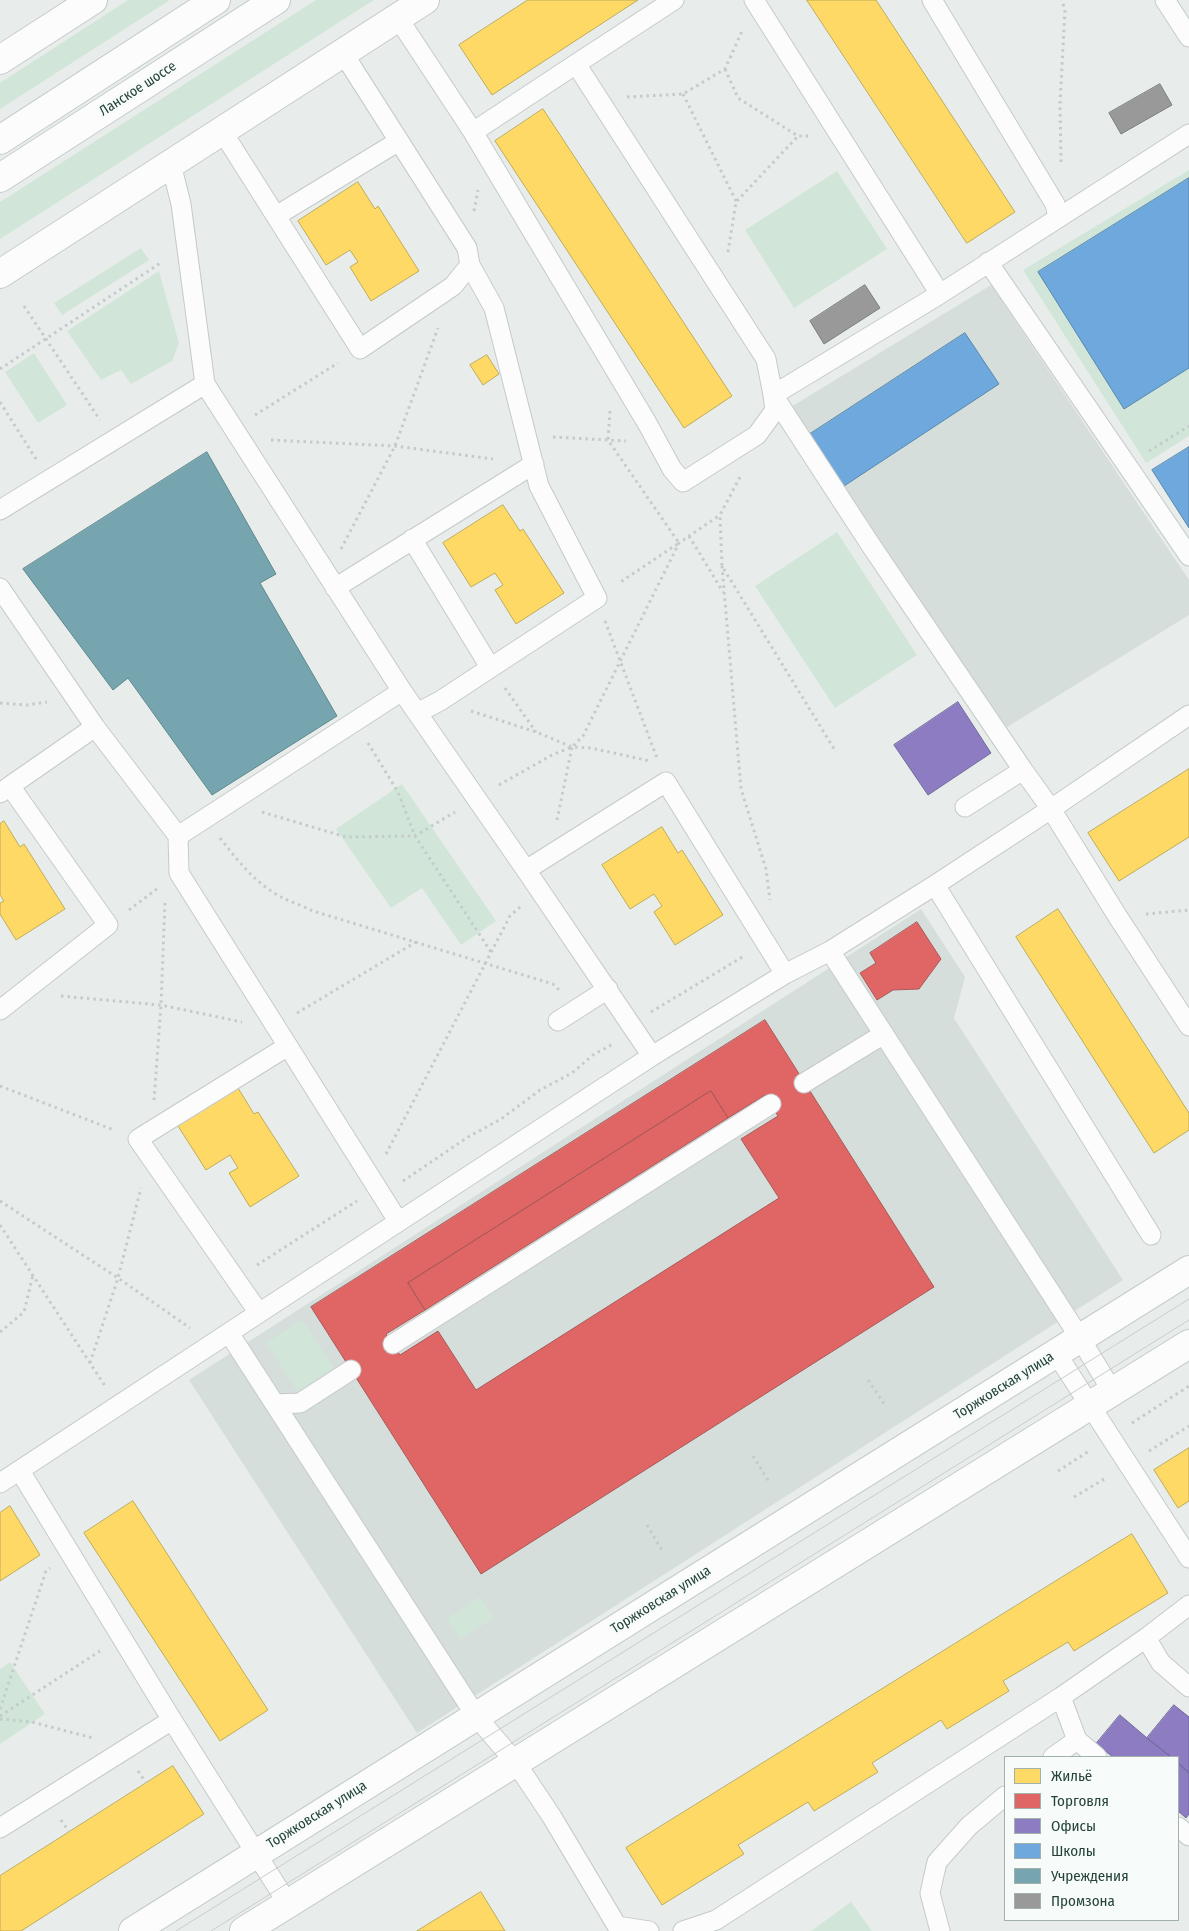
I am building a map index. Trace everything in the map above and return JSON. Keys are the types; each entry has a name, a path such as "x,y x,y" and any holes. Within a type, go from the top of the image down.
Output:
{"main road":[{"path":"0,60 93,0"},
{"path":"0,140 216,0"},
{"name":"Ланское шоссе","path":"0,178 276,0"},
{"path":"0,274 425,0"},
{"name":"Торжковская улица","path":"132,1931 1189,1270"},
{"path":"244,1931 1189,1344"}],"lane":[{"path":"473,132 674,0"},
{"path":"932,0 1057,211"},
{"path":"1165,0 1189,37"},
{"path":"754,1 940,294"},
{"path":"398,18 473,132 672,469 683,482 757,435 775,410 766,359 576,64"},
{"path":"344,53 468,257 494,308 539,486 597,598 440,701 417,713"},
{"path":"222,131 360,349 454,286 468,257"},
{"path":"773,395 940,294 988,262 1057,211 1189,134"},
{"path":"276,216 399,141"},
{"path":"171,164 182,204 205,384 402,691 608,989 652,1056"},
{"path":"988,262 1189,556"},
{"path":"0,510 205,384"},
{"path":"773,395 870,544 1051,809 1189,1026"},
{"path":"331,582 412,539 534,464"},
{"path":"412,539 490,667"},
{"path":"0,588 95,727 178,836 172,878 275,1026 398,1221"},
{"path":"178,836 402,691"},
{"path":"0,1484 652,1056 786,974 830,951 935,885 1189,715"},
{"path":"0,1010 108,925 5,790 95,727"},
{"path":"965,807 1023,770"},
{"path":"526,870 666,782 786,974"},
{"path":"935,885 1152,1235"},
{"path":"830,951 1080,1338 1101,1398 1189,1558"},
{"path":"558,1021 608,989"},
{"path":"804,1083 884,1034"},
{"path":"259,1313 149,1156 145,1135 288,1046"},
{"path":"393,1344 771,1104"},
{"path":"229,1333 476,1716 516,1763 552,1817 613,1928 649,1931"},
{"path":"1056,1353 1101,1398"},
{"path":"275,1404 300,1403 351,1370"},
{"path":"20,1470 172,1720 288,1904"},
{"path":"683,1931 719,1926 1061,1697 1146,1638 1189,1605"},
{"path":"1146,1638 1161,1663 1189,1687"},
{"path":"1061,1697 1077,1740 1096,1756"},
{"path":"0,1828 172,1720"},
{"path":"1054,1756 1077,1740"},
{"path":"940,1931 930,1893 937,1862 969,1826 1004,1797"},
{"path":"1179,1828 1189,1836"}],"path":[{"path":"1057,211 1061,160 1060,103 1065,10 1062,0"},
{"path":"599,99 683,94 725,69 754,1"},
{"path":"722,289 736,202 798,136 738,98 725,69"},
{"path":"683,94 736,202"},
{"path":"468,257 485,153"},
{"path":"0,369 187,246"},
{"path":"331,582 395,446 454,286"},
{"path":"24,306 113,440"},
{"path":"236,434 360,349"},
{"path":"612,366 608,440 679,543"},
{"path":"0,402 50,480"},
{"path":"1127,465 1189,426"},
{"path":"236,434 395,446 534,464"},
{"path":"526,436 657,442"},
{"path":"235,1279 377,1188 501,1118 540,1090 572,1073 593,1055 633,1028 765,943 773,917 766,869 741,790 723,592 720,515 597,598 658,763 591,748 572,747 536,732 440,701"},
{"path":"689,536 723,592"},
{"path":"230,802 346,837 415,836 552,755 572,747 583,736 679,543"},
{"path":"722,566 836,752"},
{"path":"490,667 536,732"},
{"path":"0,703 27,705 75,698"},
{"path":"355,722 398,792 415,836 490,952"},
{"path":"550,855 572,747"},
{"path":"205,819 245,869 261,884 281,897 313,911 553,984"},
{"path":"108,925 172,878"},
{"path":"0,1086 145,1135 161,1005 172,878"},
{"path":"377,1188 490,952 510,916 540,890"},
{"path":"1118,917 1189,910"},
{"path":"23,992 161,1005 260,1026 275,1026 416,942"},
{"path":"90,1363 118,1278 149,1156"},
{"path":"0,1201 118,1278 212,1344"},
{"path":"0,1225 118,1406"},
{"path":"0,1332 24,1312 33,1275"},
{"path":"868,1380 885,1405"},
{"path":"753,1456 769,1482"},
{"path":"647,1525 664,1552"},
{"path":"0,1709 46,1571 71,1554"},
{"path":"0,1717 122,1637"},
{"path":"0,1717 32,1722 104,1741 124,1750"}],"shaded area":[{"path":"991,285 1189,580 1189,615 1007,727 786,410"},
{"path":"921,909 965,977 954,1018 1123,1280 417,1733 189,1380"}],"green space":[{"path":"128,0 170,0 0,109 0,83"},
{"path":"316,0 374,0 0,239 0,202"},
{"path":"1189,170 1189,436 1146,463 1023,270"},
{"path":"837,171 887,249 794,308 745,230"},
{"path":"141,248 149,260 62,315 54,303"},
{"path":"159,271 179,343 172,361 131,384 121,370 101,380 67,331"},
{"path":"34,353 67,405 38,423 5,372"},
{"path":"837,532 917,655 835,708 755,586"},
{"path":"402,784 496,921 461,945 422,888 391,908 336,829"},
{"path":"302,1320 335,1370 299,1393 266,1343"},
{"path":"480,1597 494,1618 460,1639 447,1619"},
{"path":"10,1662 45,1714 0,1744 0,1669"},
{"path":"851,1902 872,1931 811,1931"}],"building: Жильё":[{"path":"528,0 638,0 492,95 459,45"},
{"path":"807,0 876,0 1015,212 967,243"},
{"path":"543,109 732,396 684,428 495,141"},
{"path":"358,182 375,209 378,206 419,271 371,301 350,267 358,262 350,250 326,265 298,221"},
{"path":"487,355 499,374 483,385 470,365"},
{"path":"503,505 520,531 523,529 564,593 516,624 495,590 503,585 495,573 471,587 443,543"},
{"path":"1189,769 1189,837 1119,881 1088,833"},
{"path":"4,821 20,847 24,844 65,909 16,940 0,914 0,903 4,901 0,895 0,824"},
{"path":"662,827 678,853 682,850 723,915 675,945 654,912 662,906 654,894 630,909 602,865"},
{"path":"1058,909 1189,1113 1189,1130 1154,1153 1016,937"},
{"path":"238,1088 254,1114 258,1112 299,1176 250,1207 229,1173 238,1168 230,1155 206,1170 178,1126"},
{"path":"1189,1448 1189,1501 1178,1508 1154,1470"},
{"path":"133,1501 268,1710 220,1741 84,1533"},
{"path":"10,1506 40,1555 0,1581 0,1513"},
{"path":"1132,1534 1168,1593 1074,1651 1068,1642 1003,1681 1009,1691 947,1729 941,1720 872,1763 878,1772 814,1811 808,1802 738,1845 744,1854 662,1905 626,1848"},
{"path":"173,1766 204,1814 21,1931 0,1931 0,1876"},
{"path":"481,1892 505,1931 417,1931"}],"building: Торговля":[{"path":"917,922 941,959 919,989 893,990 877,1000 860,973 876,963 870,953"},
{"path":"765,1020 934,1287 481,1574 311,1307","holes":["711,1091 728,1118 765,1095 778,1116 741,1139 779,1198 476,1390 438,1331 400,1355 386,1334 425,1310 408,1283"]},
{"path":"711,1091 728,1118 425,1310 408,1283"}],"building: Офисы":[{"path":"958,702 991,753 928,795 894,745"},
{"path":"1174,1705 1189,1717 1189,1773 1179,1764 1179,1756 1170,1756 1147,1738"},
{"path":"1120,1715 1170,1756 1112,1756 1096,1744"},
{"path":"1179,1764 1189,1773 1189,1814 1186,1818 1179,1812"}],"building: Школы":[{"path":"1189,178 1189,368 1124,409 1038,272"},
{"path":"965,333 999,384 841,488 807,436"},
{"path":"1189,447 1189,528 1152,470"}],"building: Учреждения":[{"path":"207,452 276,574 260,583 337,716 212,795 128,678 113,690 23,569"}],"building: Промзона":[{"path":"1160,84 1172,105 1121,134 1109,113"},
{"path":"865,285 880,308 824,344 810,321"}],"tram line":[{"path":"176,1931 1189,1299"},
{"path":"211,1931 1189,1320"}]}
